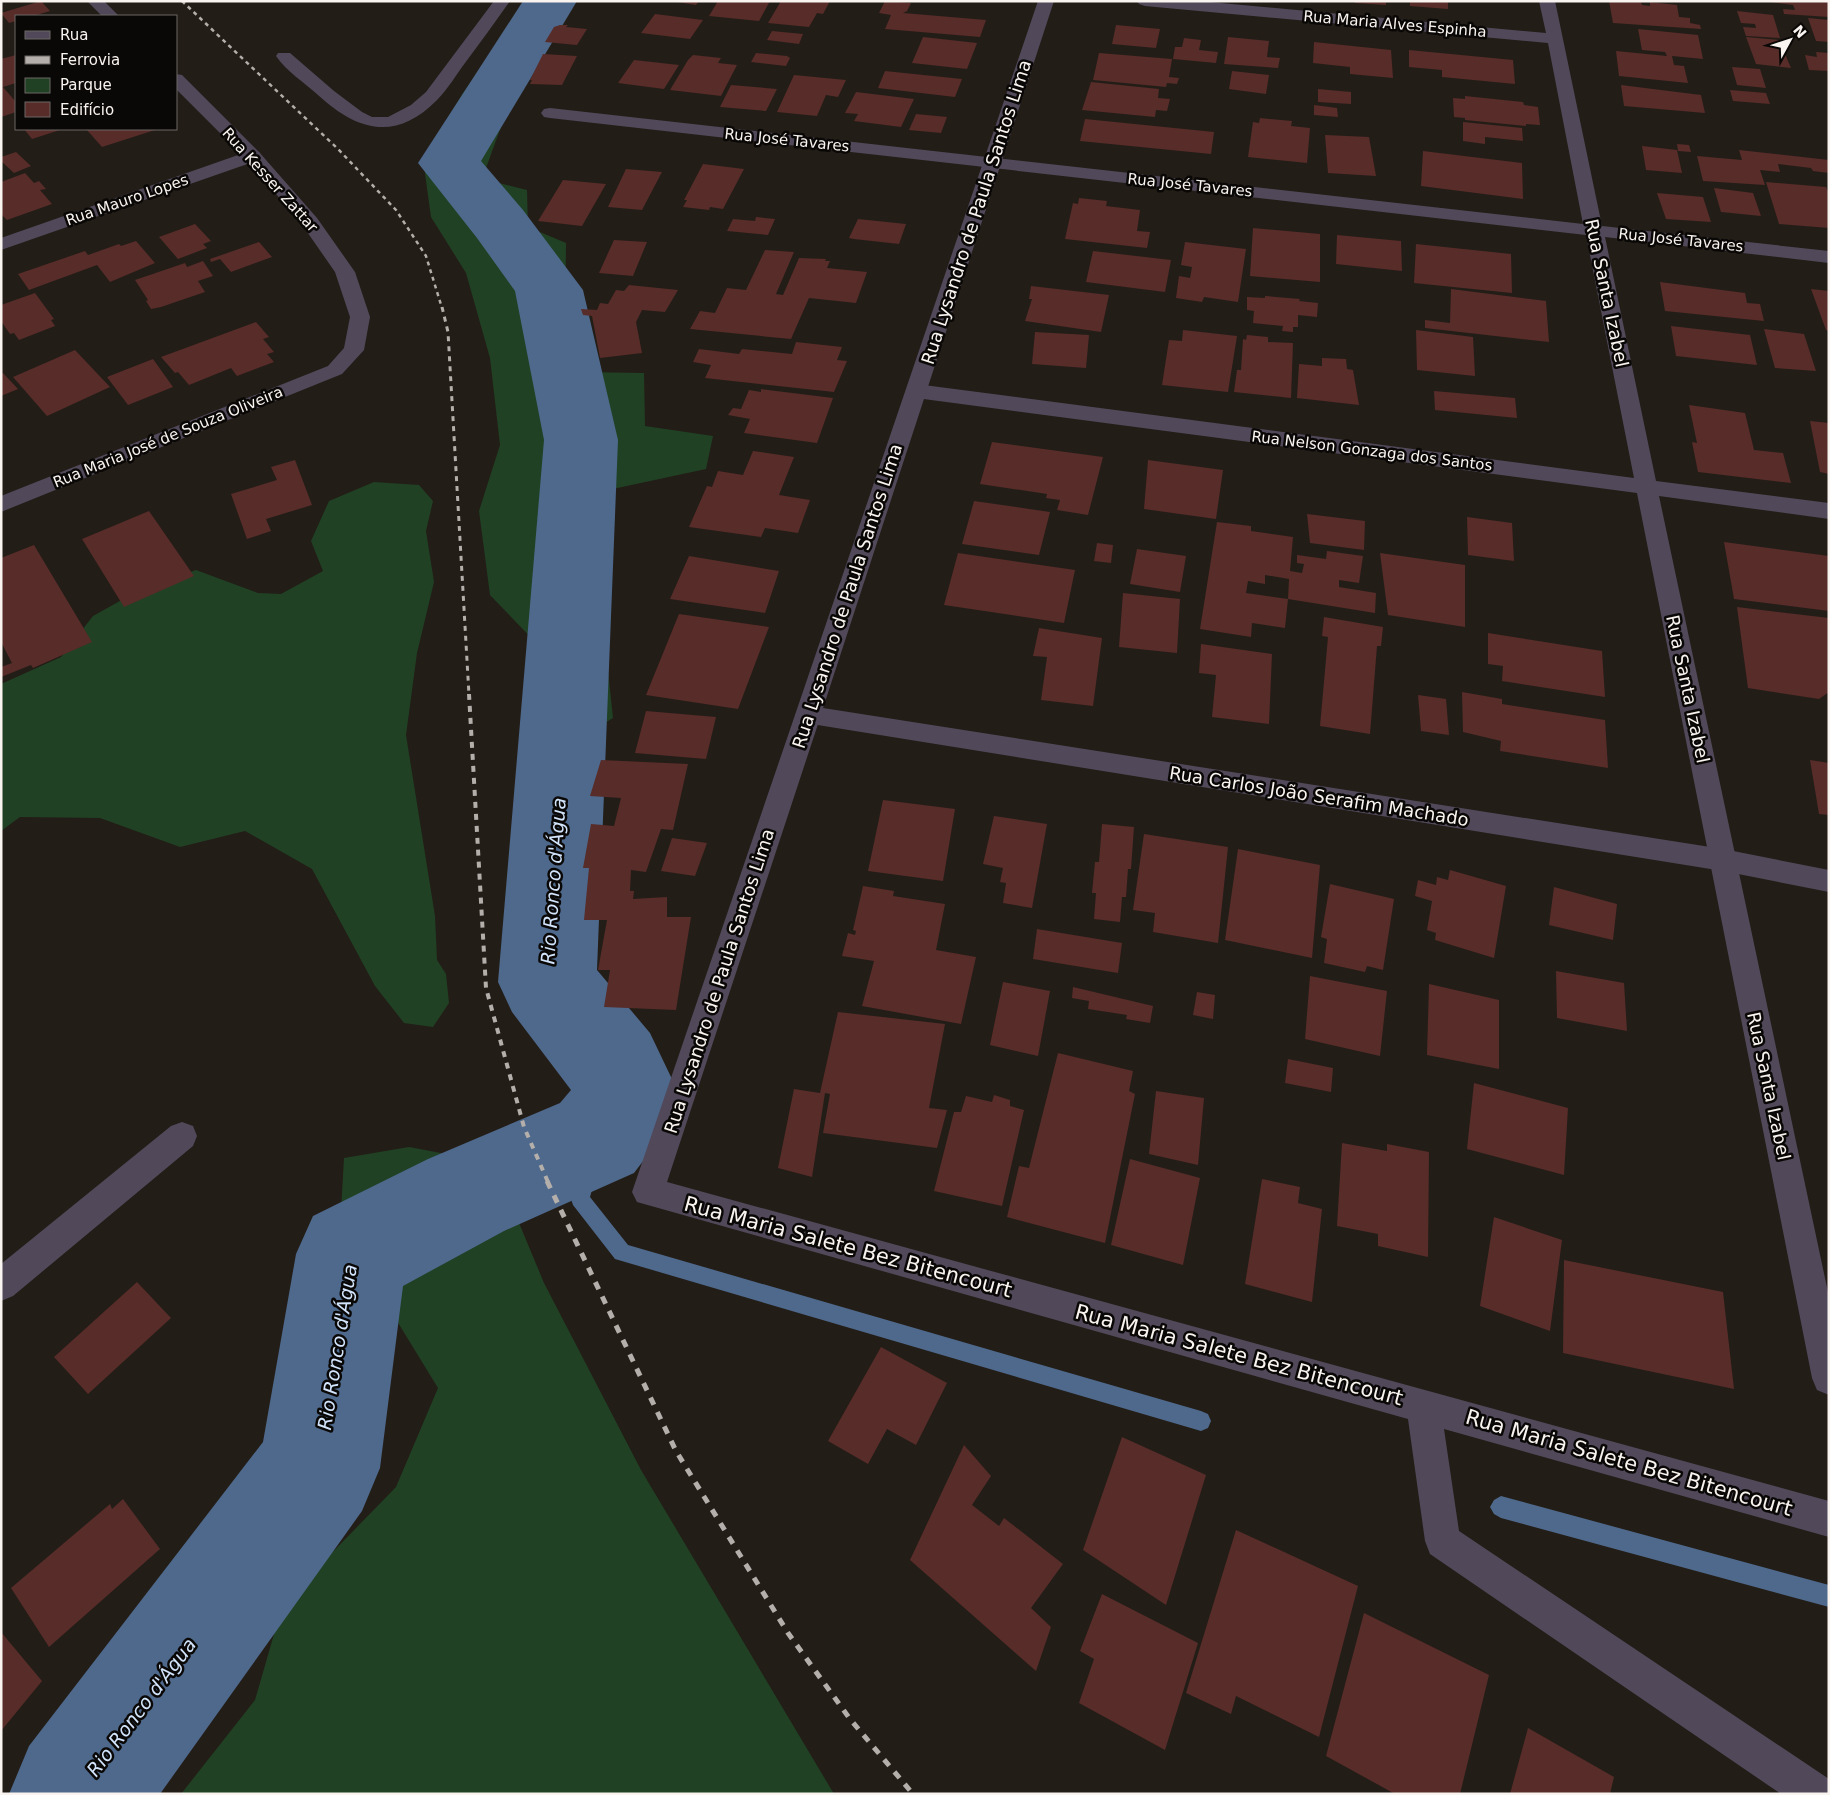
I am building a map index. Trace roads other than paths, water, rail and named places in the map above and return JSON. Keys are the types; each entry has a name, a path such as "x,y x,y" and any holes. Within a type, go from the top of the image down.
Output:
{"street":[{"path":"95,1 110,15"},
{"path":"284,56 348,113 371,124 385,124 419,108 432,96 502,1"},
{"name":"Rua Lysandro de Paula Santos Lima","path":"648,1192 1046,1"},
{"name":"Rua Maria Alves Espinha","path":"1145,1 1555,39"},
{"name":"Rua Santa Izabel","path":"1547,1 1829,1378"},
{"name":"Rua Kesser Zattar","path":"178,81 253,156 310,222 345,272 360,317 354,350 335,370"},
{"name":"Rua José Tavares","path":"550,113 1829,257"},
{"name":"Rua Mauro Lopes","path":"1,244 253,156"},
{"name":"Rua Maria José de Souza Oliveira","path":"1,504 335,370"},
{"name":"Rua Nelson Gonzaga dos Santos","path":"916,391 1829,511"},
{"name":"Rua Carlos João Serafim Machado","path":"808,715 1723,860 1829,881"},
{"path":"1,1285 182,1136"},
{"name":"Rua Maria Salete Bez Bitencourt","path":"648,1192 1829,1518"},
{"path":"1422,1406 1443,1541 1816,1794"}],"waterway":[{"name":"Rio Ronco d'Água","path":"77,1794 319,1468 352,1254 466,1195 597,1138 629,1098 614,1066 547,982 581,440 549,290 500,224 449,163 550,1"},
{"path":"597,1138 580,1199 622,1252 1201,1421"},
{"path":"1501,1507 1829,1596"}],"railway":[{"path":"182,1 338,149 396,210 426,256 442,308"},
{"path":"442,307 448,332 469,695"},
{"path":"469,694 486,988 524,1127 548,1182"},
{"path":"547,1181 676,1451 788,1633 850,1719 913,1794"}]}
